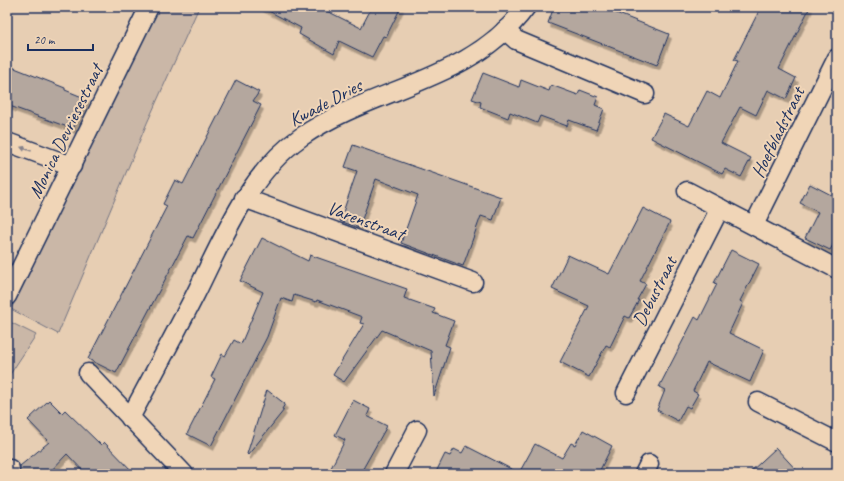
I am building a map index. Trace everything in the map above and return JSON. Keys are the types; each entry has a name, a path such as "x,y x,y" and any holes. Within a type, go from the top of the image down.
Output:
{"street":[{"name":"Monica Devriesestraat","path":"7,296 149,7"},
{"name":"Kwade Dries","path":"130,418 244,198 270,165 305,134 356,107 461,64 481,51 505,30 526,7"},
{"path":"505,30 516,40 646,94"},
{"name":"Hoefbladstraat","path":"754,225 837,58"},
{"path":"7,142 72,166"},
{"path":"687,191 837,269"},
{"name":"Varenstraat","path":"244,198 473,282"},
{"name":"Debustraat","path":"626,393 720,208"},
{"path":"88,373 184,474"},
{"path":"758,402 837,442"},
{"path":"394,474 417,430"}],"shaded area":[{"path":"159,7 199,7 147,123 58,334 11,309"},
{"path":"8,321 36,335 7,379 7,323"}],"building":[{"path":"261,7 319,7 361,28 372,7 401,7 386,37 383,36 372,57 339,41 334,54 299,34 301,28"},
{"path":"554,7 601,7 669,34 657,65 548,23"},
{"path":"761,7 810,7 779,69 796,78 786,99 768,90 756,115 740,107 721,143 751,158 741,177 725,169 722,174 651,138 664,114 689,126 707,91 720,98 738,61 734,60"},
{"path":"7,65 65,88 65,90 87,99 73,129 7,105"},
{"path":"483,73 519,87 521,80 549,91 551,85 578,95 580,90 598,97 595,105 604,109 596,130 569,120 567,126 540,116 537,123 510,112 508,118 480,107 481,102 472,99"},
{"path":"236,80 259,92 253,101 261,105 193,238 188,236 116,373 88,359 167,206 163,204 175,180 183,184"},
{"path":"353,145 501,197 493,220 481,216 463,266 401,243 418,195 376,179 359,228 340,221 357,171 345,167"},
{"path":"810,184 837,198 837,238 830,250 805,238 818,212 800,203"},
{"path":"643,208 670,222 640,281 646,284 637,300 639,300 629,318 625,316 610,347 606,345 589,377 560,362 589,306 552,289 568,255 609,274"},
{"path":"262,238 308,261 310,255 407,289 404,298 435,309 433,313 454,321 445,345 450,347 434,396 431,351 382,330 344,382 333,375 364,324 360,323 362,317 317,300 316,302 294,295 292,302 281,298 267,337 211,446 187,434 215,379 211,377 222,354 225,356 234,340 241,344 263,292 240,281"},
{"path":"731,250 759,264 740,301 743,303 729,333 764,350 750,382 707,362 693,391 698,394 690,408 686,406 678,421 657,410 665,390 659,387 695,317 699,320 717,284 714,283"},
{"path":"267,390 285,404 282,409 284,410 248,455 247,454"},
{"path":"49,400 62,413 65,410 101,445 104,442 135,474 86,474 67,454 48,474 19,474 20,466 49,442 28,420"},
{"path":"353,400 370,409 367,416 387,426 360,474 328,474 345,440 335,435"},
{"path":"583,430 612,446 598,474 435,474 445,454 450,456 454,449 462,453 466,446 519,473 535,444 562,458 571,443 575,445"},
{"path":"776,448 800,474 748,474"}]}
